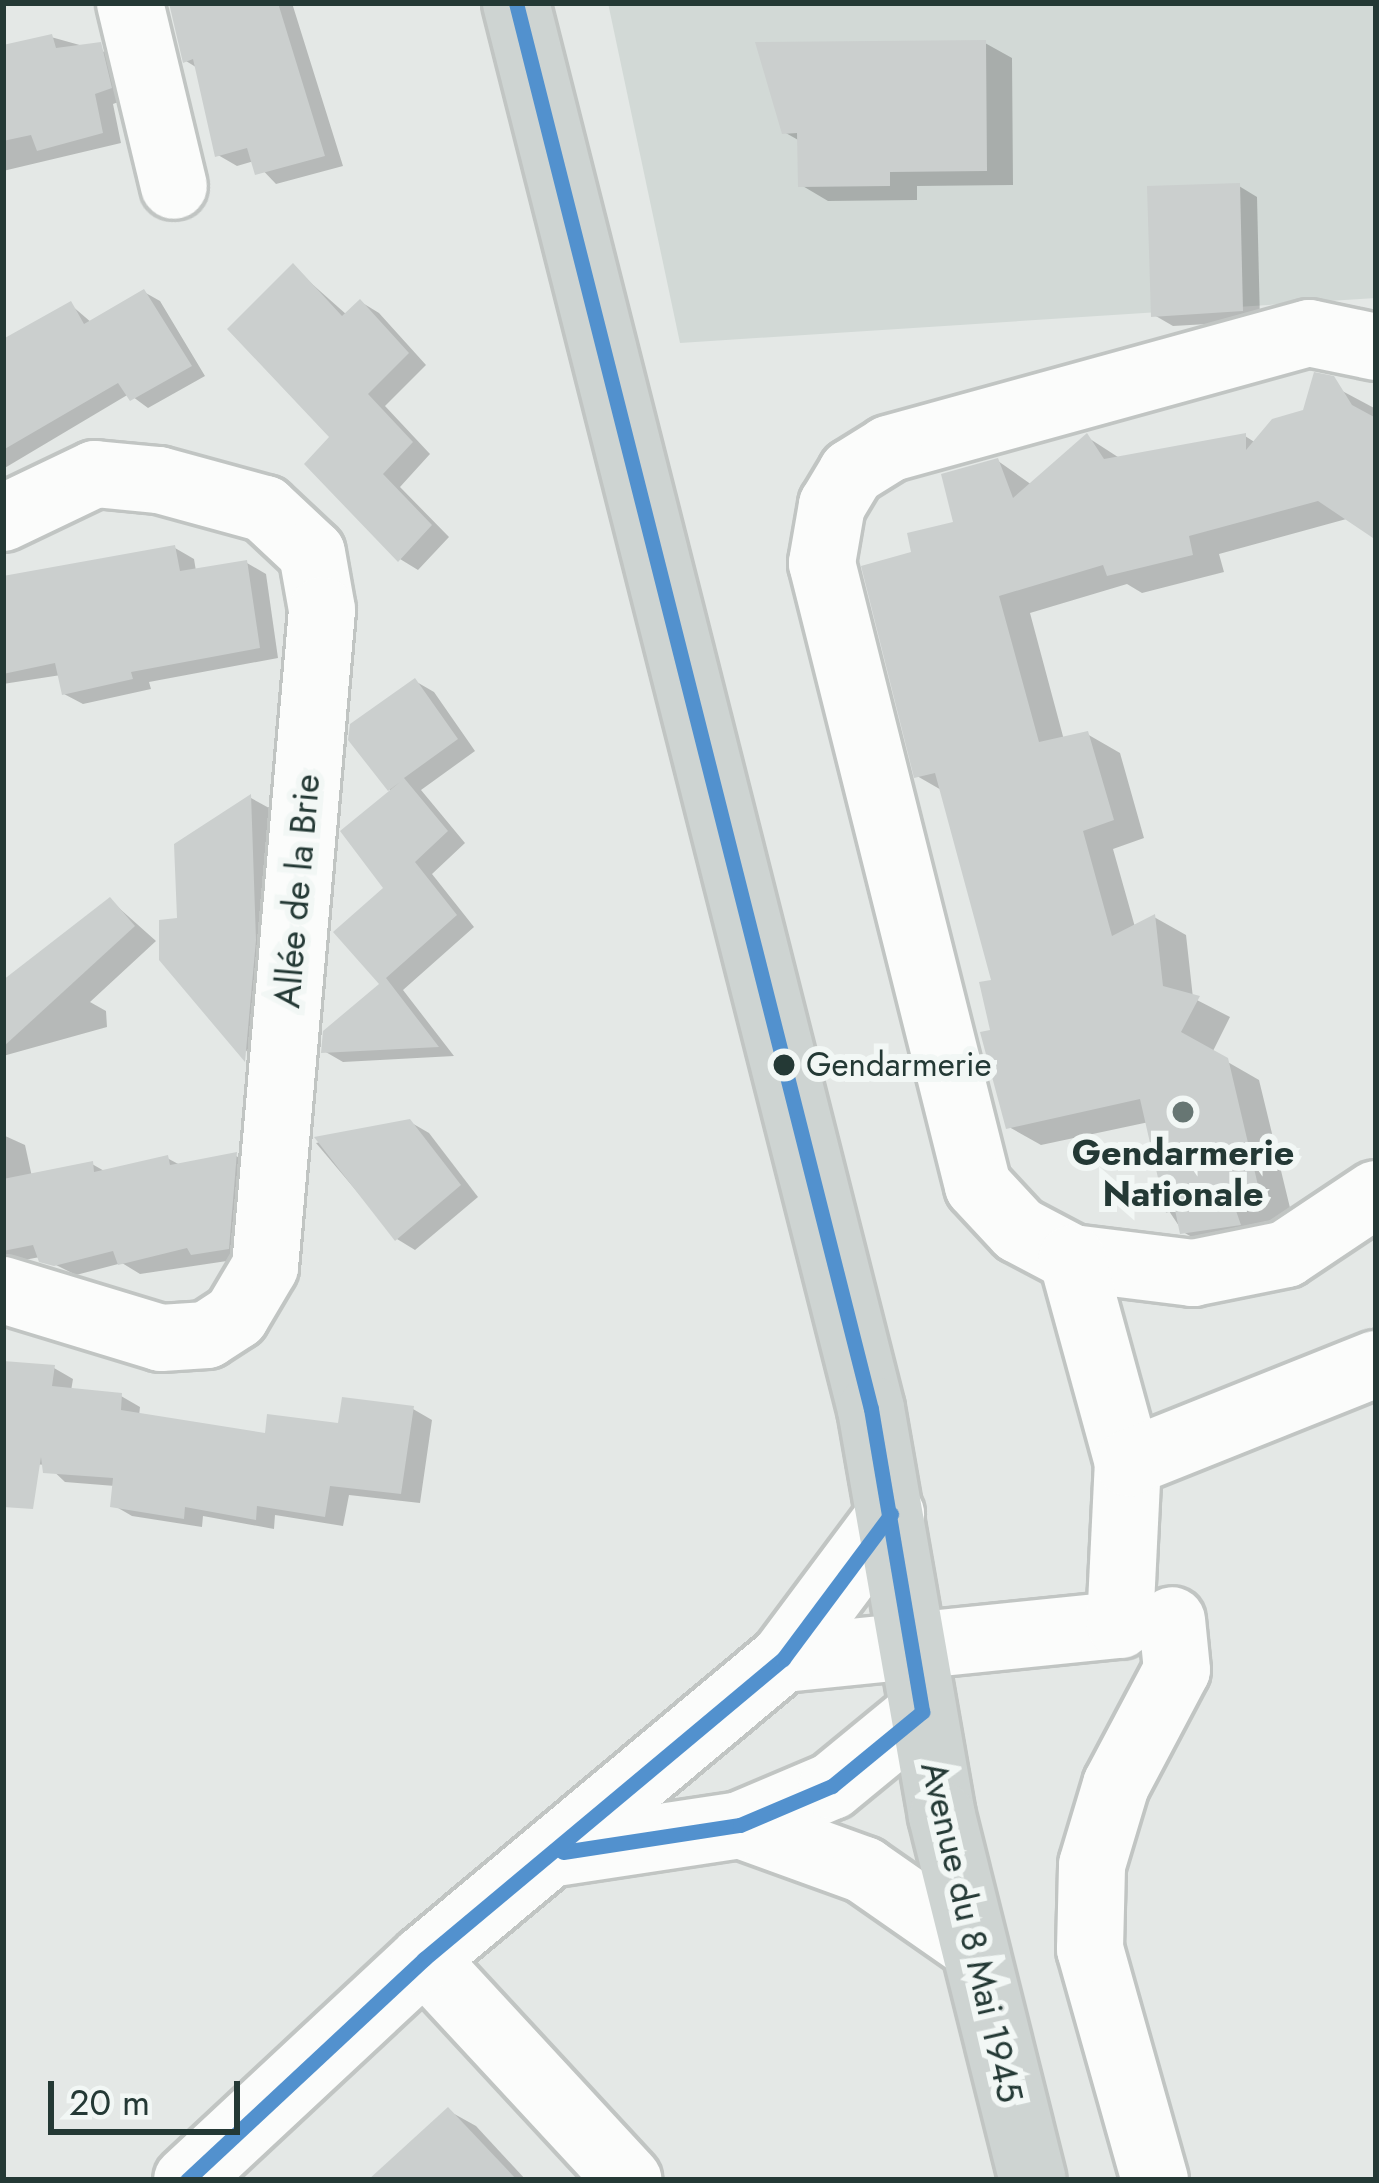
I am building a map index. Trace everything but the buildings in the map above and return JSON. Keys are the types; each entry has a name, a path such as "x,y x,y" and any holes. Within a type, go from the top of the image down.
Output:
{"main road":[{"name":"Avenue du 8 Mai 1945","path":"516,3 717,781 891,1514 922,1712 970,1944 1033,2180"}],"street":[{"path":"130,3 174,186"},
{"path":"1376,346 1310,333 889,449 851,472 832,505 823,563 978,1186 1019,1230 1072,1258 1193,1273 1235,1269 1286,1254 1376,1194"},
{"name":"Allée de la Brie","path":"3,518 95,474 159,480 265,509 312,553 322,610 265,1267 236,1316 207,1336 161,1338 3,1290"},
{"path":"783,1659 1120,1625 1128,1463 1072,1258"},
{"path":"1128,1463 1376,1364"},
{"path":"187,2180 424,1959 783,1659 891,1514"},
{"path":"1155,2180 1090,1949 1092,1864 1116,1785 1177,1670 1172,1620"},
{"path":"555,1853 740,1825 832,1786 922,1712"},
{"path":"740,1825 864,1870 970,1944"},
{"path":"424,1959 628,2180"}],"shaded area":[{"path":"608,3 1376,3 1376,298 680,343"}],"transit line":[{"path":"516,3 871,1409 922,1712"},
{"path":"187,2180 424,1959 783,1659 891,1514"},
{"path":"563,1852 740,1825 832,1786 922,1712"}],"place":[{"name":"Gendarmerie","path":"784,1065"},
{"name":"Gendarmerie Nationale","path":"1183,1112"}]}
